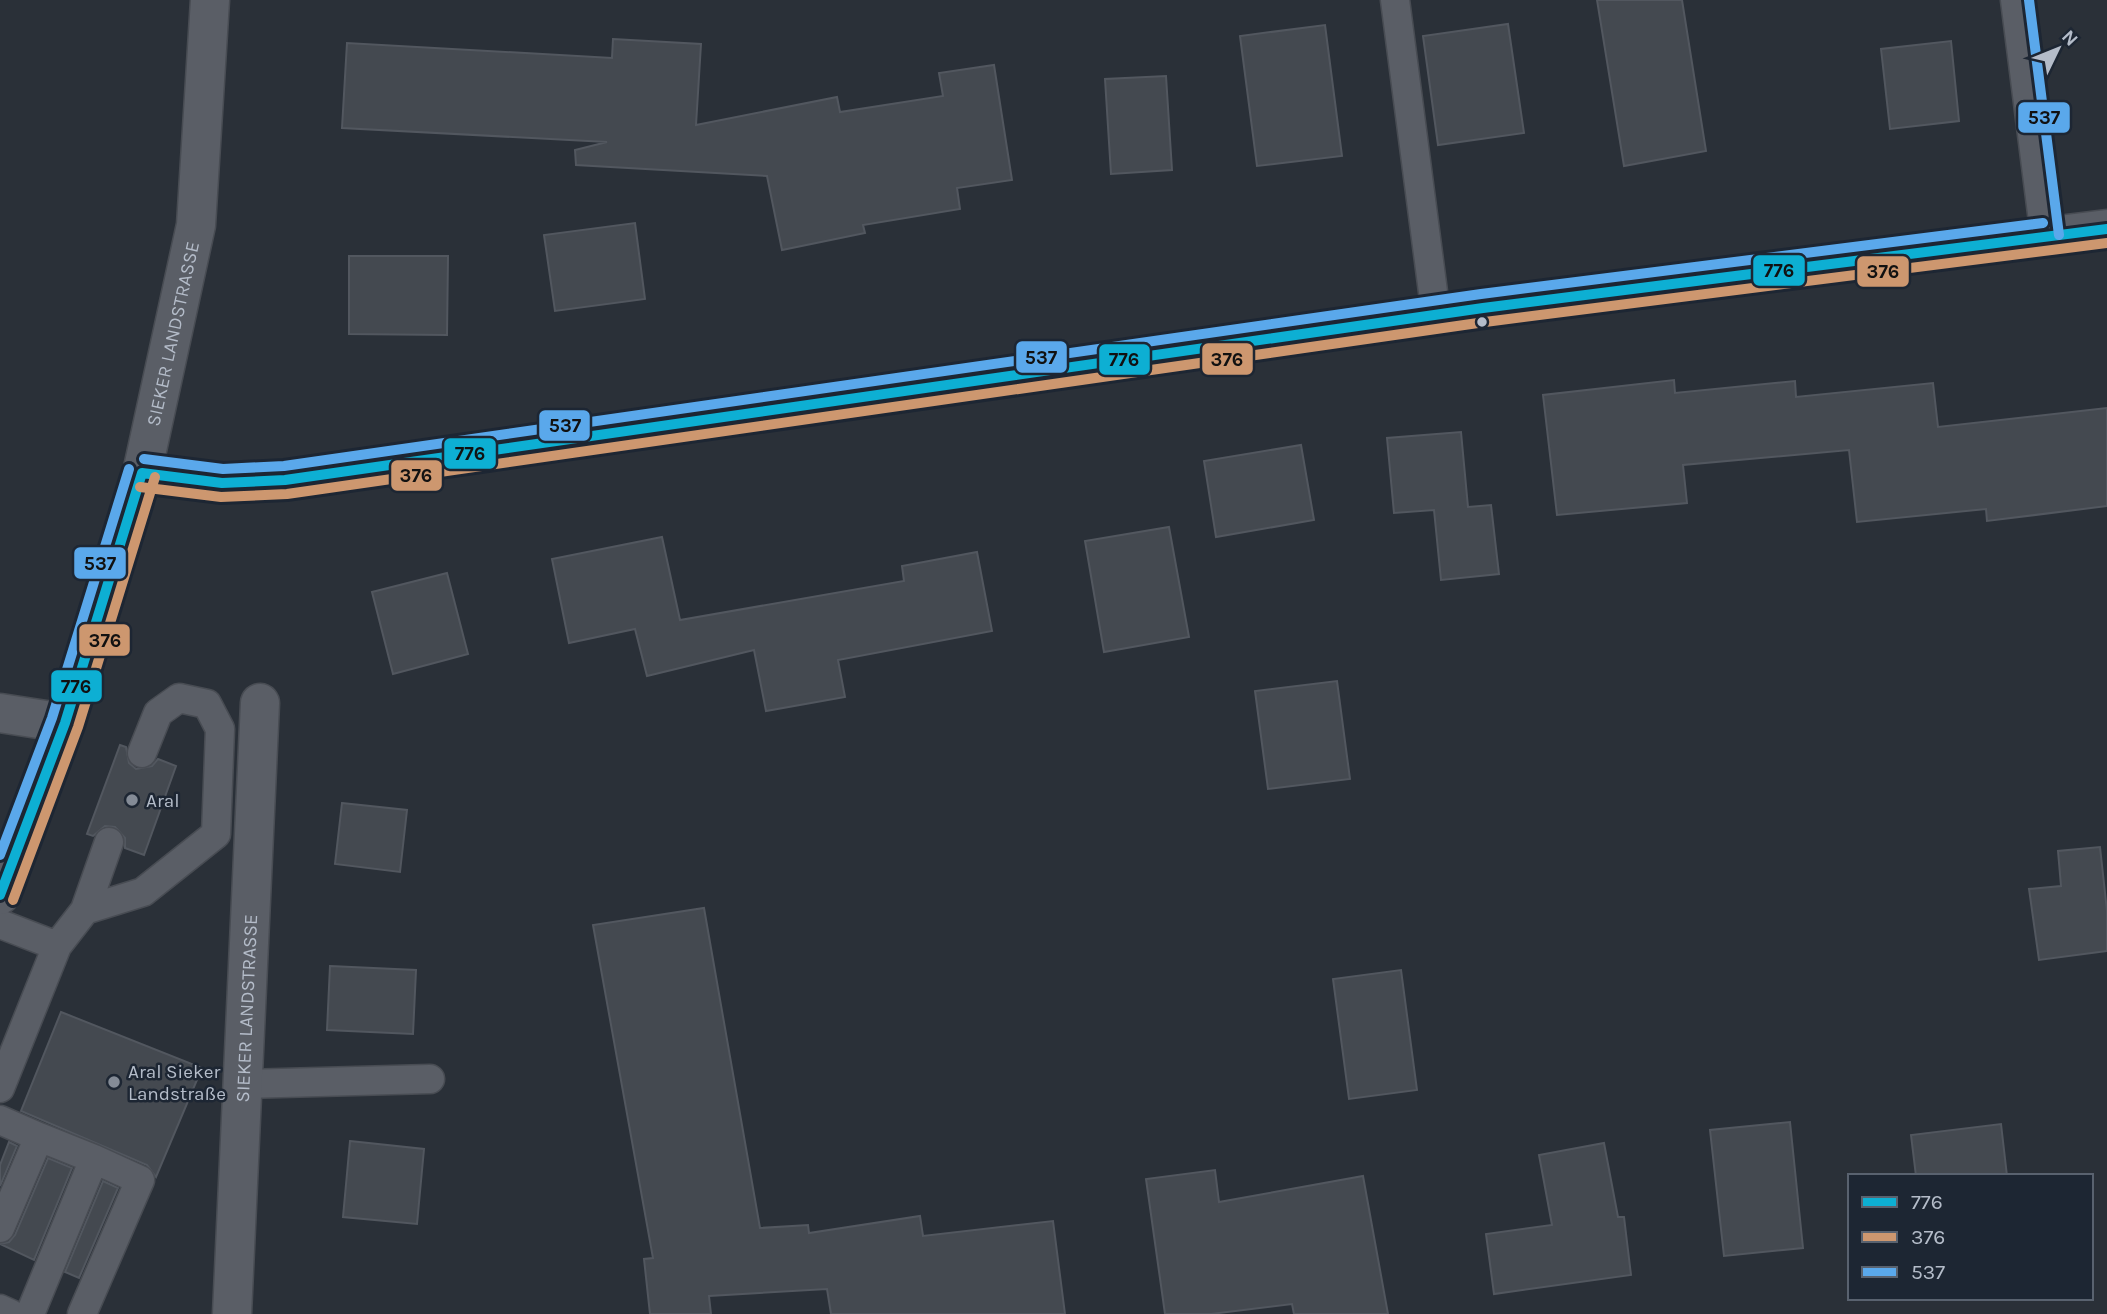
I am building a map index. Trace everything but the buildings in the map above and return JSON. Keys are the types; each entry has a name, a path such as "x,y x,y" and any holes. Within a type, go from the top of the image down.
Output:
{"street":[{"name":"SIEKER LANDSTRASSE","path":"0,895 65,723 142,473 196,225 211,0"},
{"path":"142,473 222,484 285,480 1436,315 2107,229"},
{"name":"SIEKER LANDSTRASSE","path":"232,1314 260,703"},
{"path":"0,713 65,723"}],"lane":[{"path":"1395,0 1436,315"},
{"path":"2015,0 2045,237"},
{"path":"85,911 143,892 216,834 220,729 206,704 178,698 158,713 142,752"},
{"path":"0,1088 57,946 85,911 109,842"},
{"path":"0,923 57,946"},
{"path":"243,1084 430,1079"},
{"path":"0,1120 140,1180 82,1314"},
{"path":"0,1228 38,1137"},
{"path":"30,1314 94,1159"},
{"path":"0,1309 11,1314"}],"transit line":[{"name":"537","path":"2029,0 2059,235"},
{"name":"537","path":"144,459 223,469 284,466 1481,294 2043,223"},
{"name":"776","path":"142,473 222,483 285,480 1483,308 2107,229"},
{"name":"376","path":"140,487 221,497 287,494 1485,322 2107,243"},
{"name":"537","path":"0,855 52,718 129,469"},
{"name":"776","path":"0,895 65,723 142,473"},
{"name":"376","path":"13,900 78,727 155,477"}],"place":[{"name":"Aral","path":"132,800"},
{"name":"Aral Sieker Landstraße","path":"114,1082"}]}
